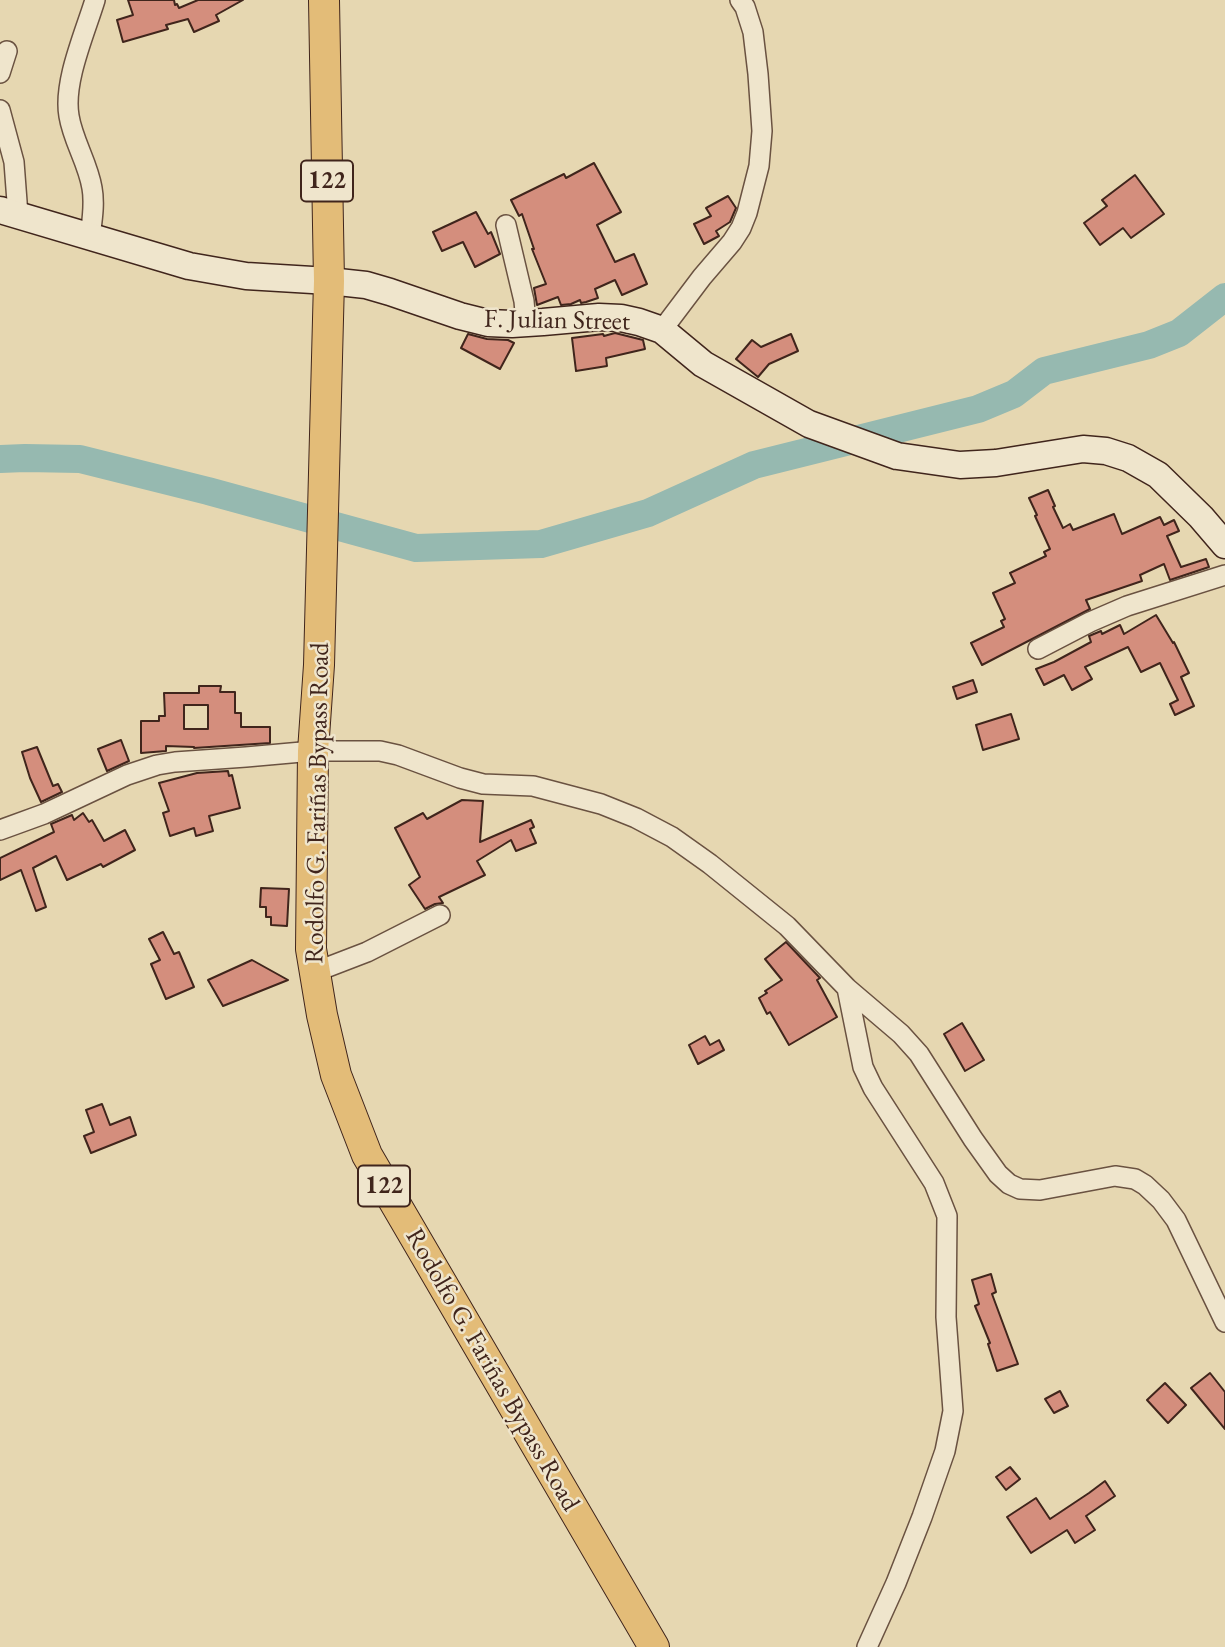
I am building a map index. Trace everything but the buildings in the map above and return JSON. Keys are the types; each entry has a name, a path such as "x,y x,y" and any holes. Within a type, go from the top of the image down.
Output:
{"main road":[{"name":"Rodolfo G. Fariñas Bypass Road","path":"324,0 329,281 319,665 313,751 312,949 322,1015 336,1075 367,1155 654,1647"}],"street":[{"path":"90,237 93,189 69,116 68,99 74,64 95,0"},
{"path":"662,330 741,228 759,166 762,131 758,74 748,16 740,0"},
{"path":"0,74 7,51"},
{"path":"0,110 14,162 9,212"},
{"name":"F. Julian Street","path":"9,212 189,266 246,276 366,285 488,323 598,317 639,321 662,330 703,364 809,424 897,457 960,465 996,463 1083,449 1106,451 1128,458 1158,475 1202,517 1225,545"},
{"path":"506,225 524,301 526,323"},
{"path":"1038,649 1127,606 1225,575"},
{"path":"0,830 44,814 127,775 157,765 313,751 380,751 460,778 483,784 533,786 601,804 636,818 672,837 710,864 787,926 847,988 901,1034 919,1054 998,1174 1009,1184 1020,1189 1040,1190 1115,1176 1135,1179 1145,1185 1176,1220 1225,1322"},
{"path":"315,972 367,952 440,915"},
{"path":"847,988 863,1068 934,1183 947,1216 946,1317 953,1411 945,1451 922,1517 867,1647"}],"waterway":[{"path":"0,459 80,459 416,548 541,544 648,513 754,465 978,409 1014,394 1044,371 1149,345 1179,333 1225,297"}]}
